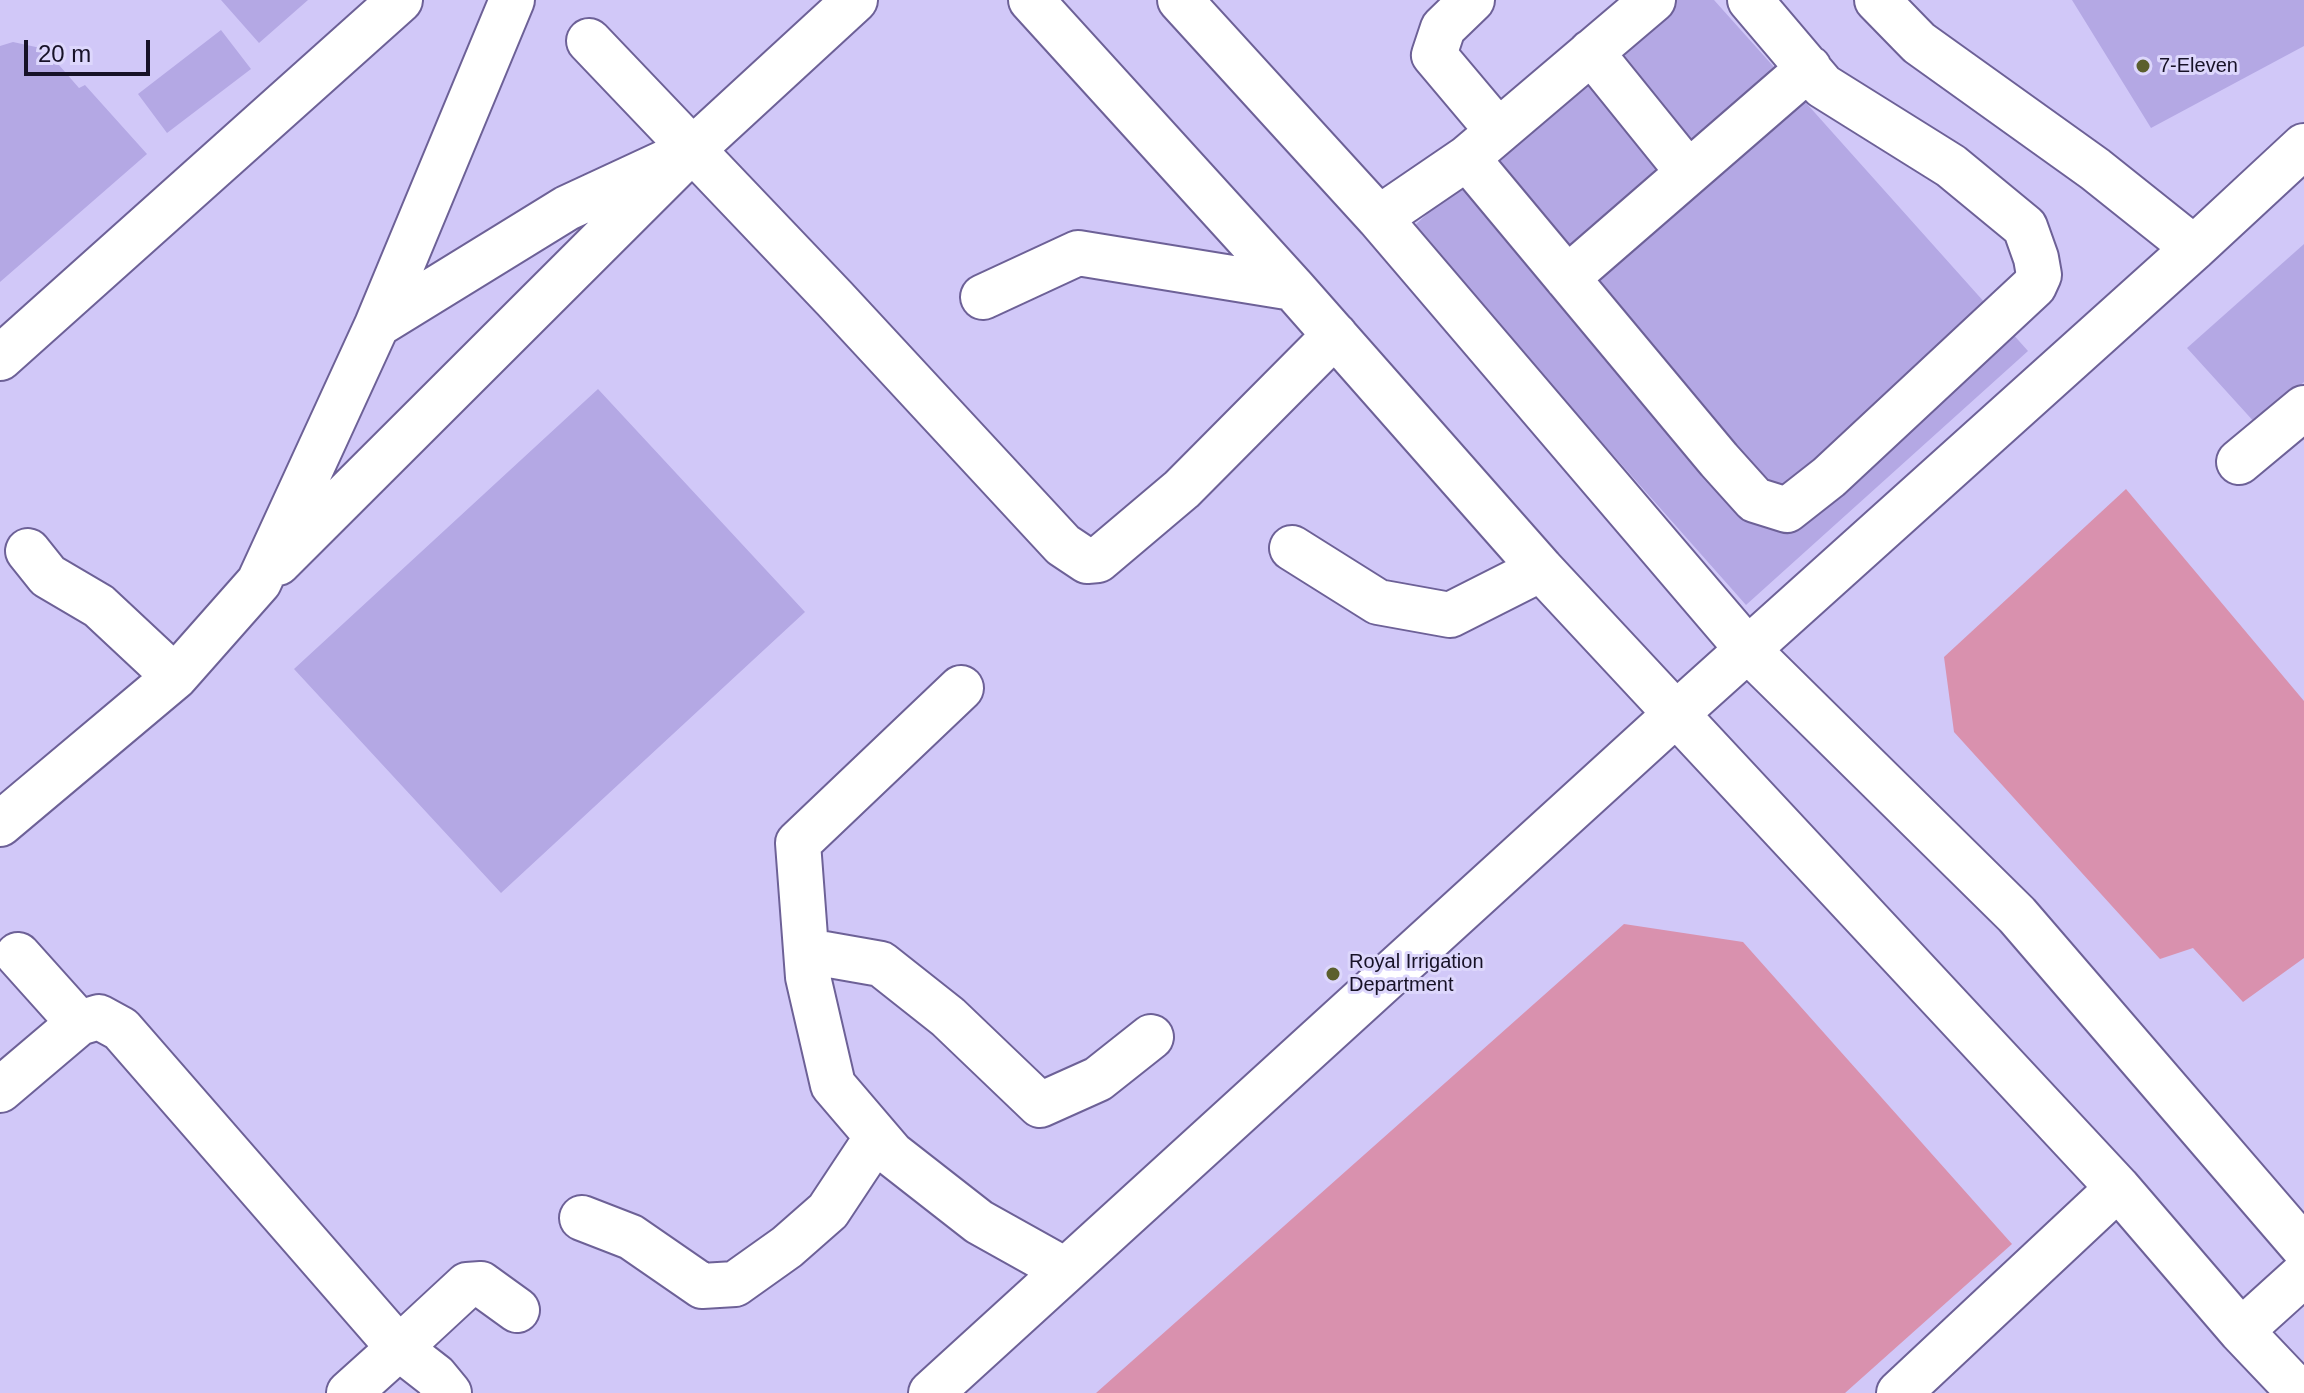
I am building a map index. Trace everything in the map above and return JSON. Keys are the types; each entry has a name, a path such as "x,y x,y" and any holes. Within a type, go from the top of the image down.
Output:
{"lane":[{"path":"0,358 400,0"},
{"path":"259,582 377,325 512,0"},
{"path":"0,824 175,677 259,582 692,150 855,0"},
{"path":"1031,0 1293,288 1541,569 2118,1188 2241,1331 2300,1393"},
{"path":"1180,0 1379,218 1749,651 2017,915 2304,1248"},
{"path":"1472,0 1443,28 1434,55 1482,144 1567,278 1755,500 1787,510 1829,477 2034,286 2039,275 2025,227 1951,166 1823,86 1750,0"},
{"path":"1379,218 1482,144 1653,0"},
{"path":"1877,0 1919,43 2095,169 2194,248"},
{"path":"589,41 1063,545 1087,561 1098,560 1182,489 1335,335"},
{"path":"1591,52 1688,172"},
{"path":"1567,278 1809,68"},
{"path":"931,1393 2304,146"},
{"path":"377,325 567,208 692,150"},
{"path":"983,297 1078,253 1293,288"},
{"path":"2239,462 2304,408"},
{"path":"1292,548 1378,602 1450,615 1541,569"},
{"path":"28,551 48,576 99,606 175,677"},
{"path":"961,688 798,843 808,977 833,1085 877,1137 892,1154 979,1222 1065,1270"},
{"path":"807,951 881,964 948,1017 1040,1105 1098,1079 1151,1037"},
{"path":"18,955 79,1023"},
{"path":"0,1090 79,1023 99,1017 121,1029 399,1348 435,1376 449,1393"},
{"path":"582,1218 631,1237 702,1286 735,1284 787,1247 828,1211 877,1137"},
{"path":"1899,1393 2118,1188"},
{"path":"2241,1331 2304,1274"},
{"path":"349,1393 467,1285 481,1284 517,1310"}],"shaded area":[{"path":"2126,489 2304,701 2304,958 2243,1002 2193,948 2160,959 1954,732 1944,657"},
{"path":"1624,924 1743,942 2012,1244 1845,1393 1096,1393"}],"building":[{"path":"221,0 308,0 259,43"},
{"path":"1657,0 1714,0 2028,351 1746,605 1412,228"},
{"path":"2072,0 2304,0 2304,46 2151,128"},
{"path":"221,30 251,69 167,133 138,94"},
{"path":"13,42 45,49 79,88 85,85 147,154 0,282 0,46"},
{"path":"2304,244 2304,382 2256,424 2187,348"},
{"path":"598,389 805,612 501,893 294,669"}],"place":[{"name":"7-Eleven","path":"2143,66"},
{"name":"Royal Irrigation Department","path":"1333,974"}]}
